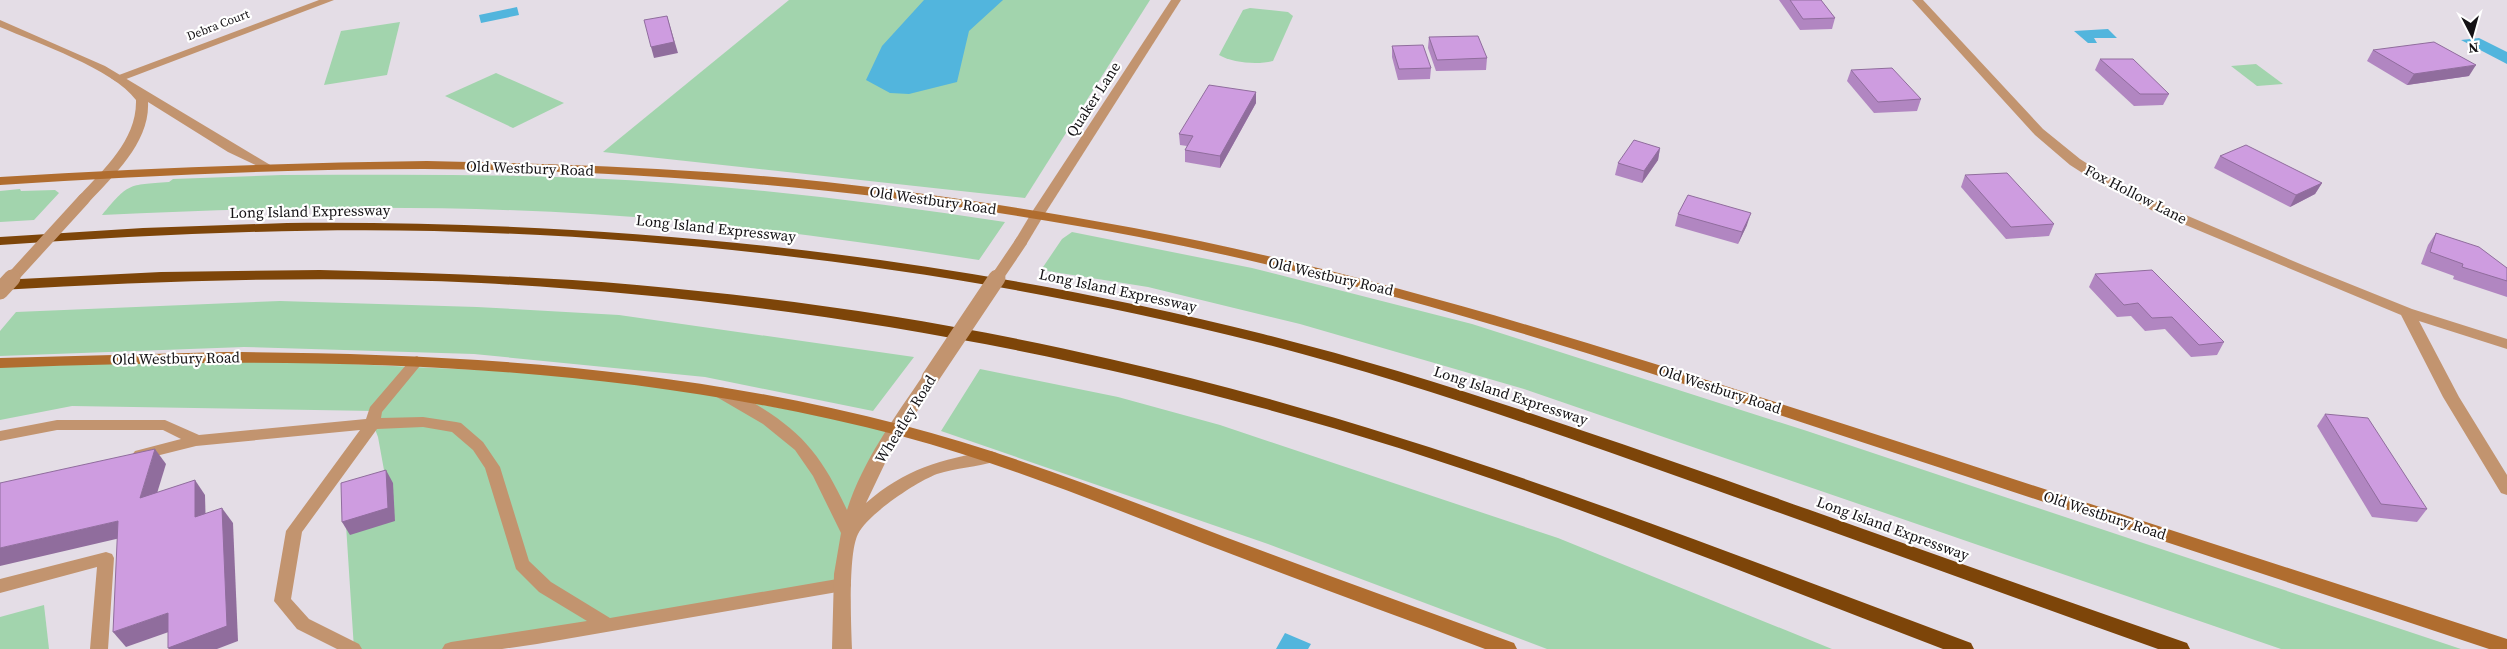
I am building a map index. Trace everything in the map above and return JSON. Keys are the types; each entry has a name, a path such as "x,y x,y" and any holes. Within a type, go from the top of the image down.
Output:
{"highway":[{"name":"Long Island Expressway","path":"0,240 139,232 318,227 480,229 575,233 744,247 825,257 913,269 1086,300 1282,344 1373,369 1504,410 2180,649"},
{"path":"0,286 215,276 388,275 495,279 652,289 739,298 825,310 993,338 1180,380 1374,436 1609,516 1964,649"}],"main road":[{"name":"Old Westbury Road","path":"0,181 107,173 266,166 487,166 688,175 860,190 1037,215 1141,233 1304,268 1489,317 1638,363 2507,647"},
{"name":"Old Westbury Road","path":"0,363 200,357 417,361 540,369 721,392 814,410 896,429 991,457 1128,505 1218,541 1507,649"}],"street":[{"name":"Debra Court","path":"117,78 330,0"},
{"name":"Quaker Lane","path":"1037,215 1176,0"},
{"name":"Fox Hollow Lane","path":"1917,0 2039,132 2075,162 2162,210 2407,312 2507,344"},
{"path":"0,23 117,78 138,92 175,111 242,156 266,166"},
{"path":"0,291 124,153 137,131 142,102 138,92"},
{"name":"Wheatley Road","path":"842,649 843,585 849,532 869,480 896,429 1037,215"},
{"path":"2407,312 2460,413 2507,489"},
{"path":"721,392 773,423 798,444 818,471 849,532 882,498 909,479 935,467 991,457"}],"lane":[{"path":"353,649 303,624 282,601 294,531 373,424 375,411 417,361"},
{"path":"122,459 198,441 373,424 423,422 456,426 478,446 492,467 522,564 545,586 577,608 609,625"},
{"path":"0,436 57,425 165,425 198,441"},
{"path":"0,586 106,558 99,649"},
{"path":"451,649 609,625 843,585"}],"green space":[{"path":"789,0 1150,0 1025,198 603,152"},
{"path":"1250,8 1288,12 1293,16 1273,61 1260,63 1245,62 1231,60 1219,55 1243,10"},
{"path":"400,22 387,75 324,85 341,31"},
{"path":"2256,64 2283,84 2257,86 2231,66"},
{"path":"496,73 564,103 513,128 445,96"},
{"path":"282,175 477,175 623,180 797,194 1005,222 979,260 755,229 609,215 537,211 319,208 102,215 124,191 136,185 169,182 173,179"},
{"path":"20,189 21,191 55,190 59,193 34,220 0,222 0,191"},
{"path":"1072,232 1252,268 1472,324 1807,431 2461,649 2281,649 1524,389 1300,324 1148,287 1041,270 1062,239"},
{"path":"280,301 477,307 619,315 914,357 873,411 705,377 474,354 244,347 0,356 0,331 16,312"},
{"path":"200,357 603,376 896,429 869,479 843,585 451,649 354,649 344,494 386,481 378,437 373,424 375,411 72,406 0,420 0,363"},
{"path":"980,369 1118,397 1220,425 1558,538 1832,649 1547,649 1268,544 941,431"},
{"path":"44,605 49,649 0,649 0,617"}],"water":[{"path":"924,0 1003,0 969,31 957,82 909,94 890,93 866,80 882,46"},
{"path":"517,7 519,15 481,23 479,15"},
{"path":"2108,29 2117,38 2094,38 2097,43 2088,43 2074,31"},
{"path":"2479,38 2507,52 2507,64 2461,40"},
{"path":"1285,633 1311,644 1308,649 1276,649"}],"building":[{"path":"1790,0 1821,0 1835,18 1803,19"},
{"path":"667,16 674,42 651,47 644,20"},
{"path":"1478,36 1487,58 1437,60 1429,37"},
{"path":"2434,42 2476,65 2414,74 2373,50"},
{"path":"1423,45 1431,68 1399,69 1392,46"},
{"path":"2100,59 2133,59 2169,94 2140,94"},
{"path":"1892,68 1921,99 1878,102 1851,70"},
{"path":"1209,85 1256,92 1220,156 1185,150 1193,136 1179,134"},
{"path":"1634,140 1660,148 1644,171 1618,163"},
{"path":"2246,145 2322,183 2296,195 2220,156"},
{"path":"2007,173 2054,224 2011,227 1965,175"},
{"path":"1688,195 1751,213 1742,232 1678,214"},
{"path":"2436,233 2479,247 2507,268 2507,281 2462,267 2463,264 2430,252"},
{"path":"2152,270 2224,342 2199,345 2172,317 2152,318 2138,303 2124,305 2095,274"},
{"path":"2325,414 2368,418 2427,509 2381,504"},
{"path":"155,449 140,498 195,480 195,517 222,508 227,626 168,648 168,613 113,632 118,521 0,548 0,483"},
{"path":"386,470 388,508 342,522 341,483"}]}
